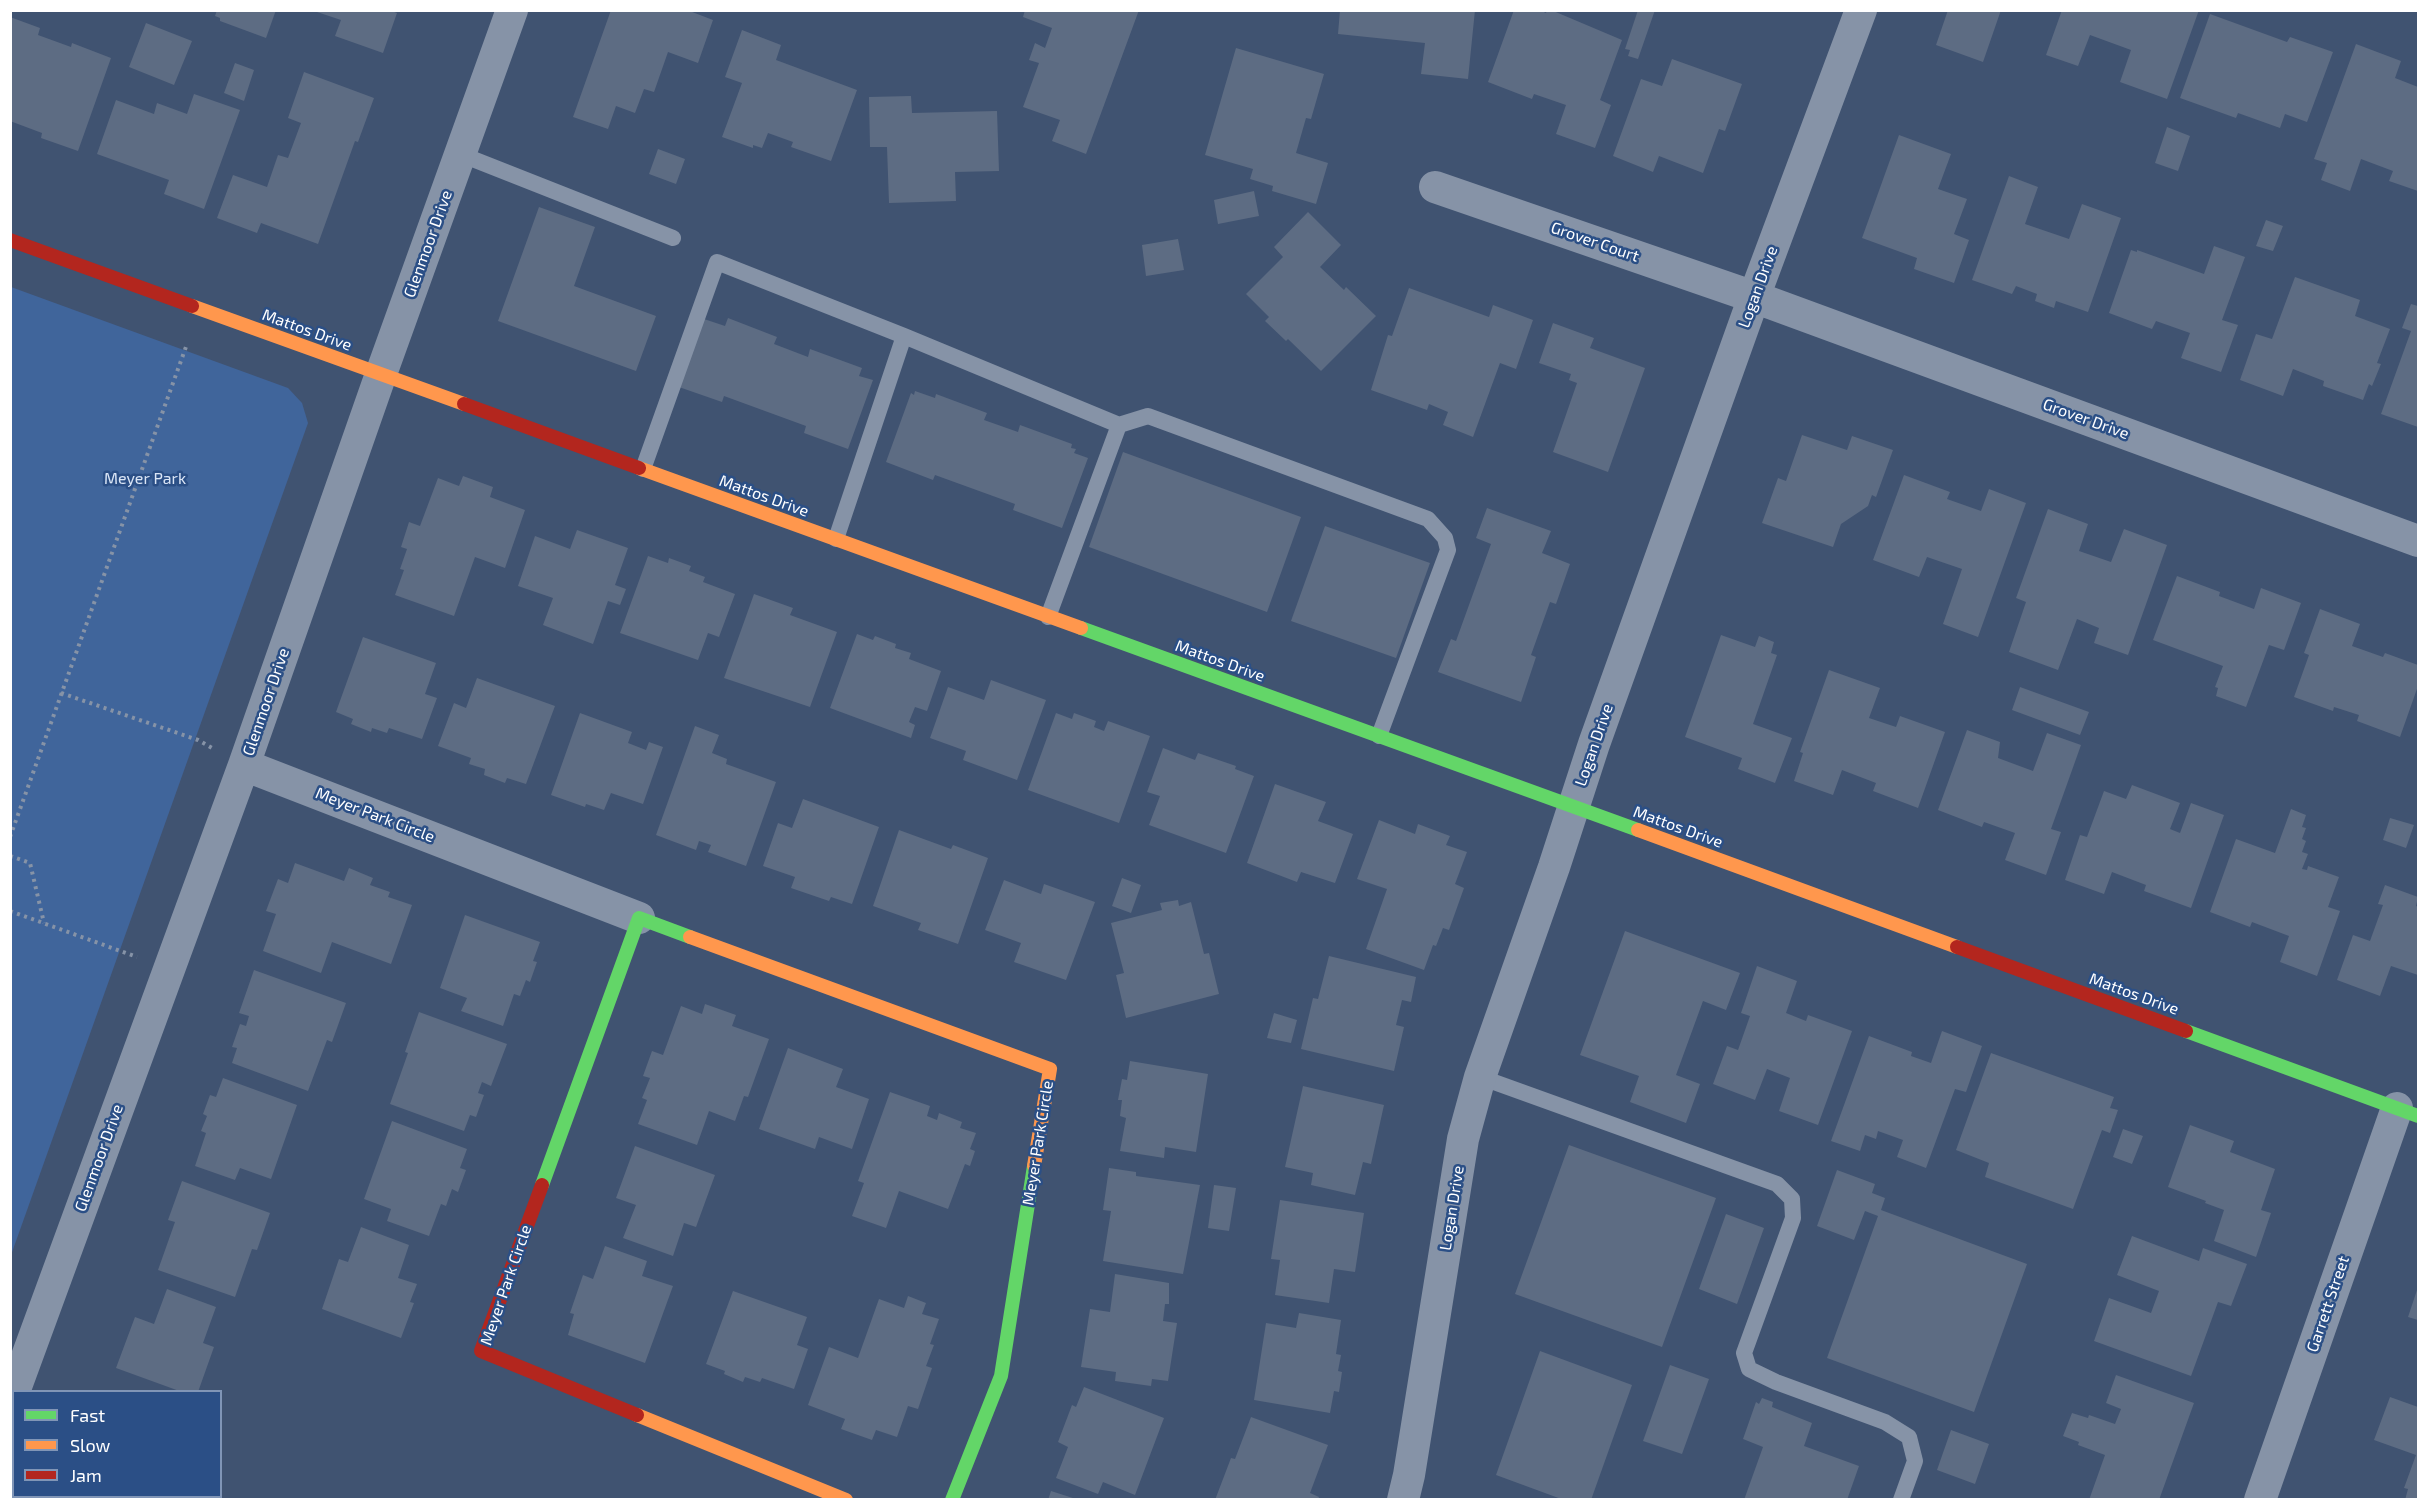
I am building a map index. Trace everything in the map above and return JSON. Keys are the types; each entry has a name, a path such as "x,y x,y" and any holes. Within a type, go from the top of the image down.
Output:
{"street":[{"name":"Glenmoor Drive","path":"15,1390 244,765 512,10"},
{"name":"Logan Drive","path":"1403,1500 1409,1475 1463,1139 1480,1077 1754,297 1861,10"},
{"name":"Grover Court","path":"1435,187 1754,297"},
{"name":"Mattos Drive","path":"10,240 1574,806 2408,1112"},
{"name":"Grover Drive","path":"1754,297 2418,541"},
{"name":"Meyer Park Circle","path":"244,765 639,918 1050,1069 1001,1376 952,1500"},
{"name":"Meyer Park Circle","path":"639,918 481,1351 846,1500"},
{"name":"Garrett Street","path":"2260,1500 2408,1112"}],"lane":[{"path":"460,154 673,238"},
{"path":"643,470 717,262 1119,425 1148,416 1428,519 1445,538 1448,550 1379,736"},
{"path":"836,539 904,336"},
{"path":"1048,617 1119,425"},
{"path":"1480,1077 1777,1184 1792,1199 1793,1218 1744,1353 1749,1369 1776,1382 1885,1422 1909,1437 1915,1461 1901,1500"}],"path":[{"path":"10,837 200,310"},
{"path":"61,693 198,740 244,765"},
{"path":"10,856 30,863 44,923"},
{"path":"10,911 168,968"}],"green space":[{"name":"Meyer Park","path":"11,287 288,388 302,403 308,423 11,1255"}],"building":[{"path":"217,10 276,10 266,38 220,21 220,18 215,16"},
{"path":"389,10 397,13 383,53 335,36 341,20 314,11"},
{"path":"611,10 653,12 653,10 687,10 713,20 698,63 668,52 654,92 644,89 635,113 616,106 608,129 573,117"},
{"path":"1025,10 1139,10 1086,154 1052,141 1060,120 1023,107 1039,63 1029,60 1035,43 1045,48 1052,28 1023,17"},
{"path":"1340,10 1475,10 1468,79 1421,74 1425,43 1338,34"},
{"path":"1514,10 1539,10 1546,13 1547,10 1551,10 1622,40 1600,100 1611,105 1595,148 1556,134 1566,105 1534,94 1532,99 1488,82"},
{"path":"1638,10 1655,10 1638,59 1628,56 1630,50 1625,49"},
{"path":"1948,10 2001,10 1983,62 1936,45"},
{"path":"2062,10 2199,10 2167,99 2120,82 2131,50 2090,35 2078,66 2046,55"},
{"path":"2210,14 2287,42 2290,37 2333,52 2307,122 2285,114 2280,128 2238,113 2236,118 2180,98"},
{"path":"10,17 40,28 38,35 71,47 72,43 111,58 78,151 41,138 42,133 10,121"},
{"path":"146,23 192,41 174,85 129,67"},
{"path":"742,30 781,45 776,60 857,90 831,161 791,147 793,142 768,133 762,148 753,145 753,148 722,137 742,83 725,77"},
{"path":"2356,44 2401,61 2395,78 2418,87 2418,191 2389,181 2393,171 2361,159 2350,191 2321,180 2327,163 2314,159"},
{"path":"1236,48 1324,74 1311,119 1306,118 1296,153 1328,163 1316,204 1272,191 1273,186 1250,179 1253,169 1205,155"},
{"path":"1672,59 1742,84 1725,131 1719,129 1703,173 1659,156 1653,172 1613,156 1641,79 1662,86"},
{"path":"235,63 254,70 244,101 224,93"},
{"path":"304,72 374,98 358,142 355,141 318,244 261,223 257,233 217,218 233,175 267,187 278,155 288,158 301,123 288,118"},
{"path":"194,94 240,110 204,209 164,194 169,180 97,154 116,100 154,114 157,103 187,114"},
{"path":"911,96 912,113 997,111 999,171 955,172 956,201 889,203 887,147 870,147 869,97"},
{"path":"2167,127 2190,136 2178,171 2155,163"},
{"path":"1899,135 1951,154 1938,189 1967,199 1954,234 1969,240 1954,283 1914,269 1917,258 1862,238"},
{"path":"658,149 685,159 676,184 649,174"},
{"path":"2009,176 2038,187 2025,224 2069,239 2082,204 2121,218 2088,312 2056,301 2054,308 2035,301 2037,294 2016,286 2012,294 1972,280"},
{"path":"1254,191 1259,216 1218,224 1214,200"},
{"path":"539,207 595,227 574,286 656,316 636,371 498,321"},
{"path":"1308,212 1341,245 1320,267 1344,290 1346,287 1376,316 1321,371 1288,339 1286,341 1265,321 1269,317 1246,294 1283,257 1274,247"},
{"path":"2266,220 2283,226 2273,251 2256,246"},
{"path":"1178,239 1184,270 1146,276 1142,245"},
{"path":"2214,246 2245,257 2222,320 2238,325 2221,372 2181,358 2190,333 2156,321 2152,329 2109,313 2131,250 2137,252 2137,250 2204,274"},
{"path":"2295,277 2360,300 2355,316 2390,329 2377,363 2381,364 2363,400 2323,386 2324,381 2293,369 2283,396 2240,380 2256,334 2272,339"},
{"path":"1409,288 1489,317 1493,305 1533,320 1516,369 1500,363 1473,437 1443,425 1448,412 1429,404 1427,410 1371,390 1388,335 1392,336"},
{"path":"2411,304 2418,306 2418,427 2381,414 2411,331 2402,328"},
{"path":"701,318 725,326 728,318 777,337 774,344 808,357 810,349 862,368 859,376 873,380 848,449 804,433 806,426 724,396 722,402 676,386"},
{"path":"1553,323 1594,338 1590,348 1645,368 1608,472 1553,452 1577,383 1569,380 1571,374 1539,363"},
{"path":"915,391 935,398 936,394 987,413 984,420 1018,432 1020,425 1072,444 1071,448 1076,449 1074,453 1088,458 1062,528 1013,510 1015,504 935,475 933,480 886,462 911,393 914,395"},
{"path":"1802,435 1847,450 1852,436 1893,450 1876,497 1872,495 1868,506 1841,524 1833,547 1762,523 1778,478 1786,481"},
{"path":"1123,452 1301,517 1267,612 1089,547"},
{"path":"1904,475 1950,492 1947,499 1981,511 1989,489 2026,503 1978,637 1943,624 1962,569 1927,557 1919,577 1873,560"},
{"path":"463,476 493,487 490,497 525,510 505,568 475,557 454,616 395,595 404,570 400,569 407,549 401,547 409,522 420,526 438,478 459,486"},
{"path":"1487,508 1551,531 1542,553 1570,564 1556,604 1550,602 1531,655 1536,657 1521,702 1438,672 1451,639 1456,641 1491,544 1476,538"},
{"path":"2048,509 2088,524 2079,551 2111,562 2124,529 2167,545 2128,655 2094,643 2099,628 2077,619 2058,670 2009,652 2026,602 2016,598"},
{"path":"1325,526 1430,563 1396,658 1291,621"},
{"path":"577,530 628,548 615,585 626,589 620,605 608,601 593,644 543,625 553,598 518,586 535,536 570,549"},
{"path":"648,556 668,563 669,558 691,566 689,571 705,577 703,582 735,594 719,637 708,633 698,660 620,633"},
{"path":"2177,576 2220,592 2219,596 2254,609 2261,588 2301,603 2284,650 2269,645 2246,707 2216,696 2218,688 2215,687 2223,666 2153,640"},
{"path":"754,594 793,608 790,615 837,632 810,707 724,678"},
{"path":"2320,609 2360,624 2352,646 2383,657 2385,653 2418,665 2418,686 2400,737 2357,721 2359,715 2334,707 2333,711 2294,697 2309,655 2304,653"},
{"path":"857,634 873,640 875,636 896,644 895,648 911,653 909,659 941,671 927,711 915,707 909,722 915,725 911,738 830,708"},
{"path":"1721,635 1755,647 1759,636 1774,642 1771,653 1777,655 1753,724 1792,738 1775,783 1738,769 1742,758 1685,737"},
{"path":"363,637 436,663 425,694 437,698 422,739 389,728 387,733 372,728 371,732 351,724 353,719 336,712"},
{"path":"1829,670 1880,688 1869,718 1896,727 1900,716 1945,732 1918,808 1873,791 1876,783 1842,770 1833,795 1794,781 1803,753 1800,752"},
{"path":"477,678 555,706 526,784 507,778 505,783 484,775 485,769 469,764 471,758 438,746 454,703 466,708"},
{"path":"991,680 1046,700 1017,780 963,760 966,751 930,738 948,687 984,700"},
{"path":"2020,687 2089,712 2080,735 2012,710"},
{"path":"580,713 632,732 628,743 646,750 649,742 663,747 643,804 611,793 604,810 586,804 585,807 551,795"},
{"path":"1056,713 1072,719 1074,713 1096,721 1094,727 1104,731 1108,721 1150,736 1119,823 1028,790"},
{"path":"695,726 719,735 712,753 727,759 726,764 776,782 746,866 708,852 711,845 699,841 696,850 656,835"},
{"path":"1967,730 2000,742 1998,758 2033,771 2047,733 2081,745 2051,829 2061,832 2046,875 2005,860 2015,833 1984,822 1982,827 1938,810"},
{"path":"1163,748 1195,760 1198,753 1236,766 1235,769 1254,776 1226,853 1149,825 1160,796 1147,792"},
{"path":"1275,784 1326,802 1318,821 1353,834 1335,883 1301,872 1297,882 1247,863"},
{"path":"2132,785 2180,803 2170,829 2180,833 2191,803 2224,815 2191,908 2144,891 2146,885 2112,872 2104,894 2065,880 2080,835 2087,837 2104,791 2126,799"},
{"path":"803,799 879,827 852,904 831,897 829,901 791,888 795,877 763,866 778,823 792,828"},
{"path":"2291,809 2306,815 2302,827 2306,828 2302,839 2306,841 2302,852 2308,854 2302,869 2307,870 2308,866 2339,877 2328,907 2340,911 2317,976 2280,962 2289,936 2252,922 2250,927 2210,912 2236,839 2275,853"},
{"path":"2390,818 2414,825 2406,848 2383,840"},
{"path":"1379,820 1415,834 1418,824 1450,836 1446,845 1467,852 1455,884 1464,888 1449,930 1443,928 1436,946 1433,945 1424,970 1366,949 1387,889 1357,879"},
{"path":"899,830 951,849 953,845 988,858 958,944 918,930 921,923 873,906"},
{"path":"295,863 344,881 349,868 373,878 370,885 390,892 388,897 412,905 391,964 332,942 321,973 263,951 276,914 266,911 278,879 288,883"},
{"path":"1122,878 1141,885 1131,913 1112,906"},
{"path":"1004,880 1041,894 1044,884 1095,902 1066,980 1014,962 1021,943 985,930"},
{"path":"2385,885 2418,897 2416,906 2418,907 2418,975 2391,966 2380,996 2337,980 2353,935 2370,941 2383,905 2378,904"},
{"path":"1178,900 1179,906 1191,902 1204,954 1209,953 1219,994 1126,1018 1116,975 1124,973 1111,923 1162,910 1160,903"},
{"path":"465,915 540,942 533,961 537,962 530,982 526,980 520,996 514,994 503,1026 461,1011 467,998 440,988"},
{"path":"1625,931 1740,973 1726,1010 1703,1001 1676,1075 1700,1084 1686,1123 1630,1102 1639,1076 1580,1055"},
{"path":"1329,956 1416,977 1411,1002 1402,1000 1396,1025 1404,1027 1394,1071 1301,1049 1313,998 1318,999"},
{"path":"1757,966 1797,981 1786,1013 1806,1021 1808,1015 1852,1031 1818,1125 1779,1111 1790,1078 1767,1069 1755,1100 1713,1084 1727,1046 1738,1050 1750,1016 1741,1013"},
{"path":"254,970 346,1003 332,1042 327,1040 308,1091 232,1063 237,1048 232,1047 240,1024 246,1026 249,1016 239,1013"},
{"path":"705,1004 736,1015 732,1026 769,1039 748,1097 744,1096 735,1121 709,1111 697,1145 638,1124 647,1100 642,1098 650,1078 643,1076 652,1051 663,1055 681,1006 702,1014"},
{"path":"419,1012 507,1044 491,1086 482,1082 478,1093 484,1095 476,1117 470,1115 464,1131 390,1104 408,1053 405,1052"},
{"path":"1274,1013 1297,1020 1291,1043 1267,1038"},
{"path":"1942,1031 1982,1046 1966,1092 1955,1089 1926,1168 1897,1157 1903,1140 1878,1131 1876,1139 1865,1135 1860,1151 1831,1141 1869,1036 1912,1052 1911,1056 1931,1063"},
{"path":"788,1048 843,1069 836,1087 869,1099 852,1149 819,1137 815,1149 759,1129"},
{"path":"1991,1053 2114,1097 2110,1108 2118,1110 2110,1133 2102,1130 2073,1209 1985,1177 1989,1163 1956,1150"},
{"path":"1130,1061 1208,1074 1196,1152 1165,1147 1164,1158 1120,1151 1126,1118 1120,1116 1122,1100 1118,1100 1122,1079 1127,1080"},
{"path":"223,1078 297,1105 271,1179 240,1168 235,1180 195,1166 206,1133 201,1131 207,1116 203,1114 210,1095 216,1097"},
{"path":"1303,1086 1384,1105 1371,1164 1363,1162 1355,1195 1311,1185 1313,1173 1285,1167"},
{"path":"890,1092 930,1106 927,1116 937,1120 939,1113 962,1122 960,1128 976,1133 970,1149 975,1151 970,1166 965,1164 948,1209 899,1191 886,1228 852,1216 864,1183 858,1181"},
{"path":"392,1121 467,1149 460,1168 466,1170 458,1192 452,1189 446,1206 441,1204 429,1236 387,1221 391,1209 364,1199"},
{"path":"2190,1125 2234,1141 2230,1152 2275,1169 2261,1210 2271,1213 2256,1257 2214,1241 2224,1210 2168,1187"},
{"path":"2123,1129 2143,1136 2132,1164 2113,1157"},
{"path":"1569,1145 1716,1198 1662,1347 1515,1294"},
{"path":"635,1146 715,1175 696,1227 684,1223 673,1256 623,1238 636,1205 616,1198"},
{"path":"1109,1168 1136,1172 1136,1176 1200,1185 1183,1274 1103,1261 1111,1211 1103,1210"},
{"path":"1837,1170 1875,1184 1872,1193 1885,1198 1881,1210 2027,1264 1974,1412 1827,1358 1878,1216 1865,1211 1854,1240 1817,1226"},
{"path":"182,1181 270,1213 257,1250 252,1249 235,1297 158,1270 175,1222 168,1220"},
{"path":"1214,1185 1236,1188 1229,1231 1208,1228"},
{"path":"1280,1200 1364,1213 1355,1272 1334,1269 1329,1303 1275,1295 1280,1260 1271,1259"},
{"path":"1726,1214 1764,1228 1737,1304 1699,1289"},
{"path":"361,1227 409,1245 398,1278 417,1284 410,1302 414,1303 401,1338 322,1309 339,1259 348,1262"},
{"path":"2132,1236 2199,1261 2203,1248 2247,1264 2231,1306 2218,1302 2191,1376 2094,1341 2109,1298 2151,1313 2159,1291 2117,1275"},
{"path":"605,1246 647,1261 642,1276 673,1286 645,1363 568,1335 574,1314 570,1313 583,1275 593,1279"},
{"path":"1115,1274 1169,1283 1169,1304 1165,1304 1163,1321 1177,1323 1168,1381 1152,1379 1151,1386 1115,1381 1116,1372 1081,1367 1090,1309 1110,1312"},
{"path":"2418,1287 2418,1320 2408,1317"},
{"path":"167,1289 216,1307 203,1343 214,1347 199,1390 176,1390 116,1368 135,1317 154,1324"},
{"path":"733,1291 807,1317 797,1345 808,1349 794,1389 762,1378 760,1382 745,1377 743,1382 724,1374 725,1371 706,1364"},
{"path":"908,1296 926,1303 922,1314 939,1319 930,1344 934,1345 926,1366 932,1368 918,1409 908,1406 897,1437 876,1430 872,1440 841,1429 845,1419 808,1405 829,1347 858,1358 879,1299 904,1308"},
{"path":"1299,1313 1341,1320 1336,1354 1341,1355 1338,1371 1342,1372 1339,1392 1334,1391 1330,1413 1254,1400 1266,1323 1296,1328"},
{"path":"1540,1351 1632,1385 1591,1500 1564,1500 1496,1475"},
{"path":"1670,1365 1709,1379 1682,1454 1643,1441"},
{"path":"2116,1375 2194,1403 2159,1500 2089,1500 2105,1455 2078,1445 2079,1442 2063,1436 2072,1413 2088,1418 2089,1415 2115,1424 2121,1409 2106,1403"},
{"path":"1084,1387 1164,1418 1135,1495 1103,1482 1098,1494 1056,1478 1068,1447 1058,1442 1072,1405 1076,1407"},
{"path":"2390,1397 2418,1407 2418,1500 2405,1500 2408,1489 2404,1488 2416,1455 2374,1440"},
{"path":"1762,1398 1773,1402 1772,1407 1812,1423 1804,1446 1859,1466 1847,1500 1744,1500 1763,1447 1743,1439 1756,1402 1759,1404"},
{"path":"1251,1417 1328,1445 1310,1493 1319,1497 1318,1500 1215,1500 1231,1458 1235,1459"},
{"path":"1951,1430 1989,1444 1975,1484 1937,1470"},
{"path":"1051,1491 1076,1499 1076,1500 1048,1500"}],"traffic: fast":[{"path":"1081,628 1638,830"},
{"path":"542,1185 639,918 690,937"},
{"path":"2186,1031 2418,1116"},
{"path":"952,1500 1001,1376 1034,1166"}],"traffic: slow":[{"path":"192,306 464,404"},
{"path":"639,468 1081,628"},
{"path":"1638,830 1957,947"},
{"path":"690,937 1050,1069 1034,1166"},
{"path":"637,1415 846,1500"}],"traffic: jam":[{"path":"10,240 192,306"},
{"path":"464,404 639,468"},
{"path":"1957,947 2186,1031"},
{"path":"542,1185 481,1351 637,1415"}]}
